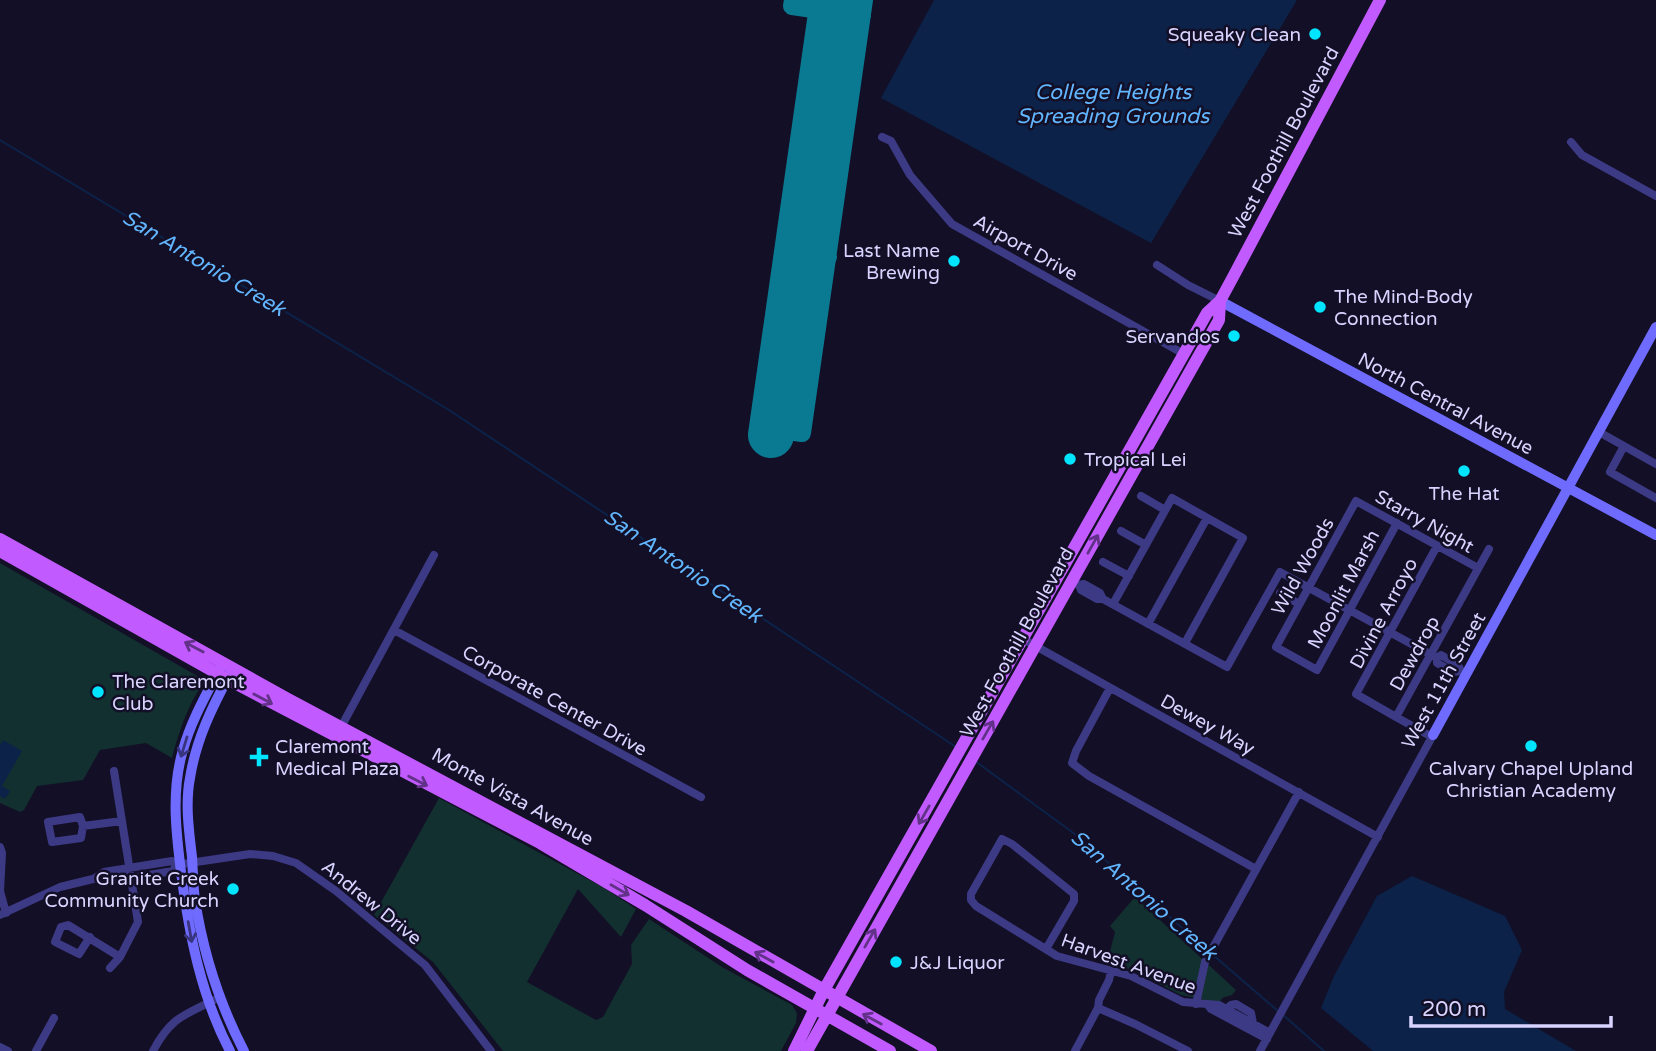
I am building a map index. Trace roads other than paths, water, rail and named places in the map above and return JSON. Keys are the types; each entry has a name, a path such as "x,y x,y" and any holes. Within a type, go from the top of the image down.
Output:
{"main road":[{"name":"West Foothill Boulevard","path":"822,1012 824,990 1206,313 1220,301 1380,0"},
{"name":"West Foothill Boulevard","path":"822,1012 836,998 1035,646 1076,582 1123,491 1219,320 1220,301"},
{"name":"North Central Avenue","path":"1220,301 1656,536"},
{"name":"West 11th Street","path":"1433,736 1464,673 1656,327"},
{"path":"1157,429 1155,419 1171,389 1169,380"},
{"path":"1123,491 1121,478 1139,447 1139,440 1136,438"},
{"name":"Monte Vista Avenue","path":"0,539 225,671"},
{"name":"Monte Vista Avenue","path":"0,551 339,732 686,911 931,1051"},
{"path":"225,671 203,728 189,780 188,810 195,899 220,997 244,1051"},
{"path":"225,671 190,729 177,778 175,809 178,865 191,942 209,1003 230,1051"},
{"name":"Monte Vista Avenue","path":"339,732 540,844 645,905 747,970 890,1051"},
{"path":"901,883 900,872 914,844 911,837"},
{"path":"794,1051 822,1012"},
{"path":"807,1051 822,1012"}],"street":[{"name":"Airport Drive","path":"882,137 891,141 910,175 952,224 1184,354"},
{"path":"1571,142 1582,155 1656,196"},
{"path":"1157,265 1220,301"},
{"path":"1599,432 1655,460"},
{"path":"1624,446 1610,472 1656,498"},
{"path":"1141,496 1165,510"},
{"path":"1113,604 1172,498 1243,538 1185,643"},
{"name":"Starry Night","path":"1356,501 1478,569"},
{"name":"Wild Woods","path":"1317,670 1276,647 1356,501"},
{"path":"1149,624 1207,518"},
{"name":"Moonlit Marsh","path":"1317,670 1396,523"},
{"path":"1121,531 1146,545"},
{"name":"Divine Arroyo","path":"1396,717 1356,694 1437,546"},
{"name":"Dewdrop","path":"1433,736 1396,717 1434,656 1489,549"},
{"path":"339,732 434,555"},
{"path":"1103,562 1129,576"},
{"path":"1076,582 1081,590 1091,592 1097,599 1103,598 1227,667 1280,572 1434,656 1437,663 1447,664 1454,673 1464,673"},
{"path":"1280,593 1299,604"},
{"name":"Corporate Center Drive","path":"394,630 701,797"},
{"name":"Dewey Way","path":"1023,639 1378,837"},
{"path":"1110,688 1072,763 1089,776 1256,869"},
{"name":"West 11th Street","path":"1261,1051 1433,736"},
{"path":"110,968 120,957 138,922 114,771"},
{"path":"1196,1004 1205,962 1298,792"},
{"path":"80,817 83,826 81,838 52,842 48,822 80,817"},
{"path":"83,826 122,821"},
{"name":"Harvest Avenue","path":"1046,949 1074,901 1074,894 1002,839 971,894 971,900 976,906 1057,956 1131,976 1184,1002 1208,1005 1224,1011 1253,1023 1269,1036"},
{"path":"0,847 3,914 60,887 93,879 131,877 173,870 178,865 172,861 129,867 104,872 93,879"},
{"name":"Andrew Drive","path":"178,865 250,854 274,856 296,863 335,891 425,965 491,1051"},
{"path":"90,937 82,952 75,954 55,942 61,927 68,925 90,937 120,957"},
{"path":"1075,1051 1098,1008 1111,971"},
{"path":"153,1051 163,1032 181,1015 220,997"},
{"path":"1098,1008 1188,1051"},
{"name":"Harvest Avenue","path":"1224,1011 1269,1036"},
{"path":"36,1051 54,1018"},
{"path":"0,1047 8,1051"}],"water":[{"name":"College Heights Spreading Grounds","path":"934,0 1297,0 1151,243 881,98"},
{"path":"3,740 22,751 2,786 10,791 5,799 0,796 0,745"},
{"path":"1412,876 1505,916 1522,950 1504,992 1505,1009 1576,1051 1373,1051 1321,1008 1334,976 1377,896"}],"waterway":[{"name":"San Antonio Creek","path":"0,140 449,410 956,747"},
{"name":"San Antonio Creek","path":"975,761 1079,837 1206,949"},
{"name":"San Antonio Creek","path":"1213,955 1278,1011"},
{"name":"San Antonio Creek","path":"1282,1014 1324,1051"}],"place":[{"name":"Squeaky Clean","path":"1315,34"},
{"name":"Last Name Brewing","path":"954,261"},
{"name":"The Mind-Body Connection","path":"1320,307"},
{"name":"Servandos","path":"1234,336"},
{"name":"Tropical Lei","path":"1070,459"},
{"name":"The Hat","path":"1464,471"},
{"name":"The Claremont Club","path":"98,692"},
{"name":"Calvary Chapel Upland Christian Academy","path":"1531,746"},
{"name":"Claremont Medical Plaza","path":"259,757"},
{"name":"Granite Creek Community Church","path":"233,889"},
{"name":"J&J Liquor","path":"896,962"}]}
